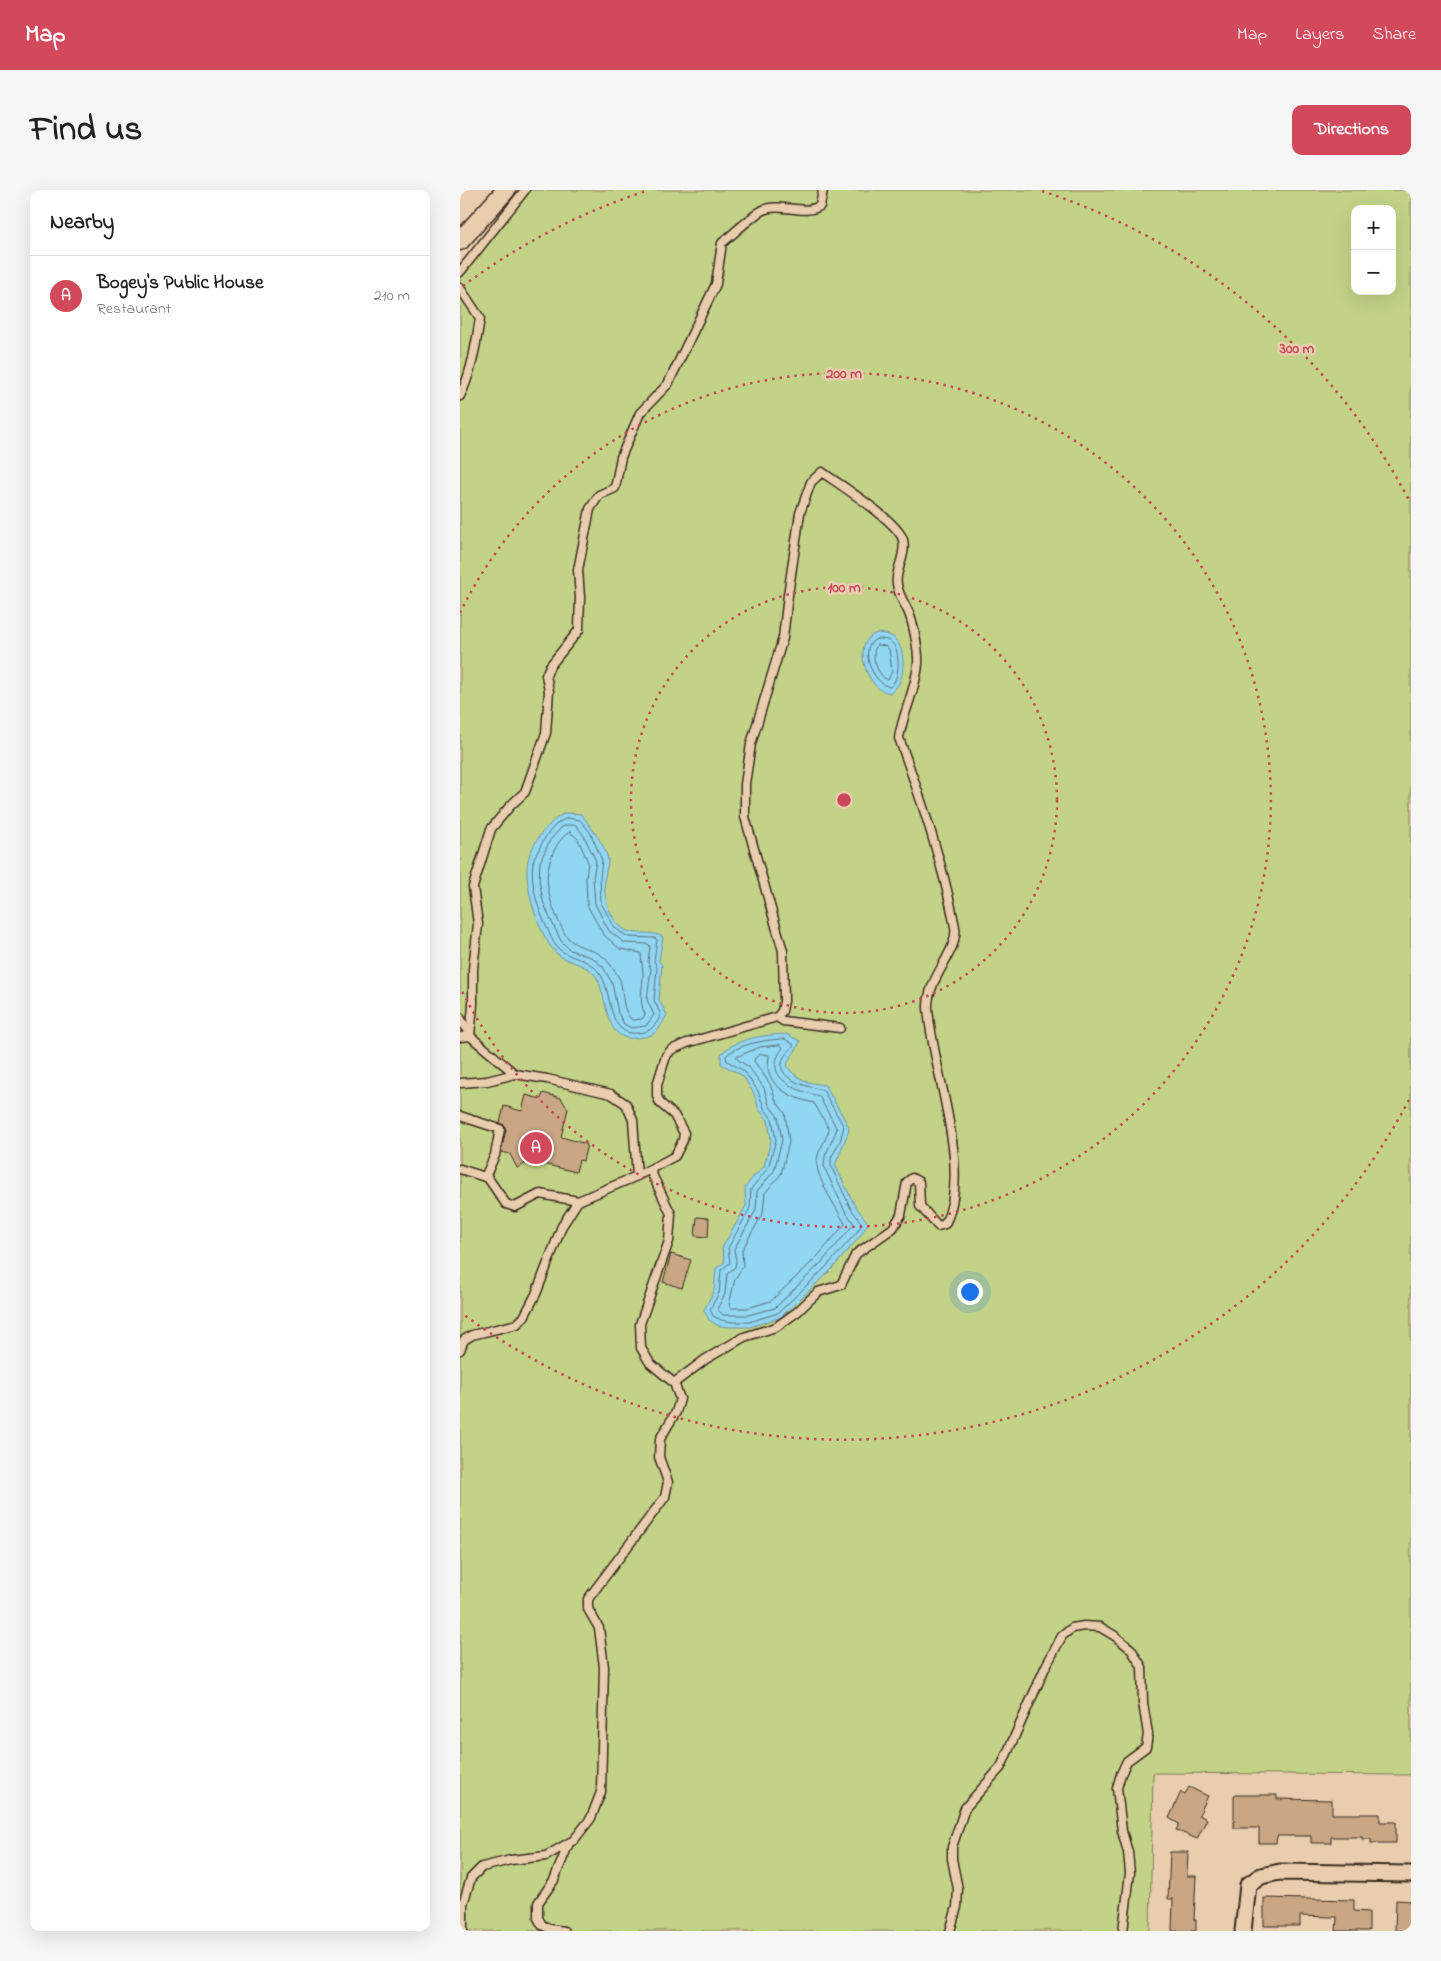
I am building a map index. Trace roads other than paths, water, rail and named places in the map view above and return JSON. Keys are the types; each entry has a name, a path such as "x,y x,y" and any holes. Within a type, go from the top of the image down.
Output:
{"street":[{"path":"460,241 506,190"},
{"path":"1243,1931 1248,1885 1261,1876 1280,1872 1411,1874"}],"lane":[{"path":"460,272 526,190"},
{"path":"470,1036 473,1005 473,969 478,924 473,887 491,829 524,792 546,733 548,691 546,676 550,666 579,630 580,597 578,570 590,510 599,495 616,488 621,457 640,413 668,384 716,284 722,242 763,210 786,208 812,211 820,206 823,190"},
{"path":"460,288 480,318 475,347 460,396"},
{"path":"460,1169 488,1178 506,1204 514,1207 540,1194 578,1201 650,1170 675,1156 683,1140 684,1133 677,1120 660,1102 657,1096 657,1085 666,1056 672,1050 687,1043 778,1017 782,1011 784,1001 783,951 745,816 745,784 751,744 783,638 800,513 812,482 822,472 893,524 903,539 901,565 896,581 900,598 910,615 918,662 915,685 902,720 899,738 940,864 955,929 955,940 928,993 931,1032 952,1144 953,1200 951,1212 945,1224 938,1226 920,1206 919,1182 912,1178 907,1182 901,1215 893,1228 856,1254 841,1285 818,1292 797,1312 776,1327 737,1342 706,1359 674,1383"},
{"path":"460,1017 470,1036 515,1074"},
{"path":"778,1017 783,1021 840,1028"},
{"path":"460,1037 470,1036"},
{"path":"460,1083 487,1081 515,1074 547,1078 611,1094 626,1104 633,1120 637,1176"},
{"path":"460,1116 500,1129 495,1155 485,1177"},
{"path":"463,1931 463,1904 471,1878 482,1867 511,1860 546,1856 574,1840 591,1818 601,1792 604,1667 599,1628 588,1609 588,1599 665,1497 668,1482 659,1457 660,1439 676,1412 680,1399 674,1383 650,1363 641,1348 640,1324 669,1240 671,1214 650,1170"},
{"path":"460,1350 464,1340 472,1335 516,1324 524,1316 536,1294 562,1226 578,1201"},
{"path":"950,1931 957,1907 958,1889 952,1859 952,1847 965,1808 1001,1768 1045,1668 1062,1636 1072,1628 1084,1626 1100,1627 1115,1636 1131,1649 1142,1668 1148,1734 1146,1747 1128,1761 1121,1774 1117,1788 1122,1831 1128,1852 1130,1873 1123,1931"},
{"path":"564,1931 550,1929 542,1925 538,1918 538,1903 554,1880 569,1843"}],"water":[{"path":"877,633 893,637 902,651 902,675 895,689 890,693 880,690 874,683 865,668 863,660 865,643"},
{"path":"565,813 581,814 597,836 607,855 605,896 609,909 616,921 625,930 630,932 663,937 659,961 662,965 659,1000 667,1015 656,1032 648,1036 625,1038 617,1033 608,1016 603,994 595,975 585,967 567,960 556,953 546,939 536,917 529,893 528,860 542,832"},
{"path":"786,1034 800,1041 787,1066 795,1075 803,1080 825,1085 849,1127 835,1165 854,1204 868,1223 861,1235 831,1270 781,1317 750,1327 719,1326 709,1320 704,1310 714,1291 716,1268 725,1262 722,1248 746,1206 745,1188 764,1167 771,1140 768,1120 759,1110 754,1094 740,1074 721,1064 721,1054 735,1044 751,1038"}],"place":[{"name":"Bogey's Public House","path":"536,1148"}]}
